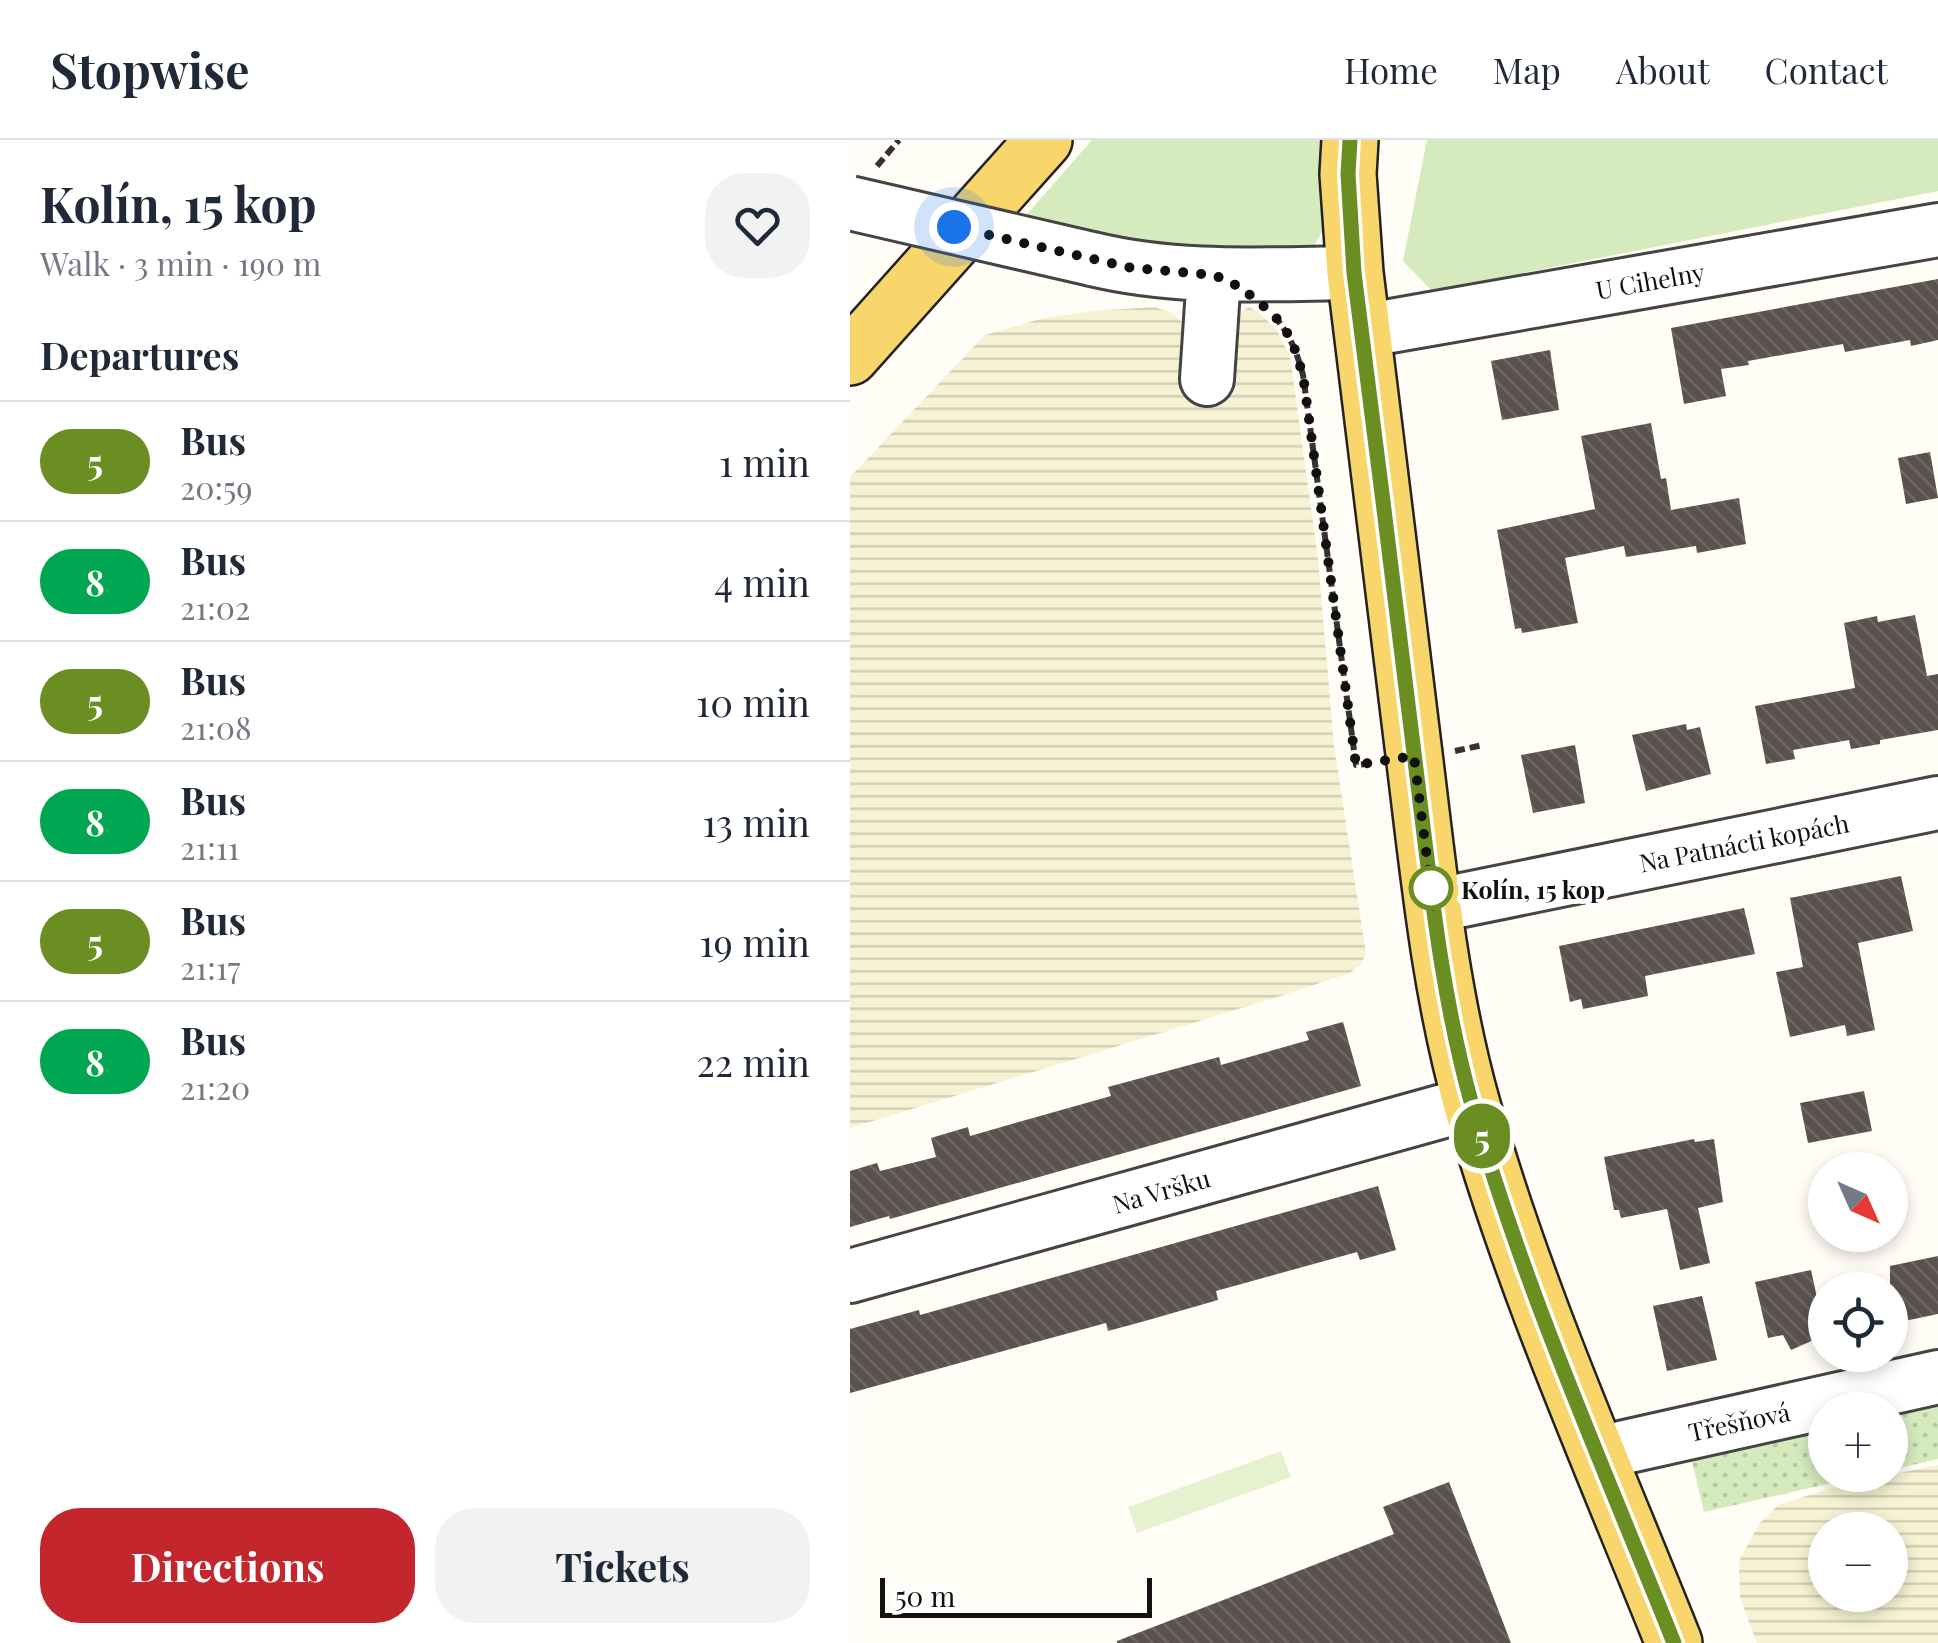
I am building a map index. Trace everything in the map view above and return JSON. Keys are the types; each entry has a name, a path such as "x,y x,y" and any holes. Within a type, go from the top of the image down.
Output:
{"main road":[{"path":"850,358 1044,140"},
{"path":"1350,140 1348,174 1354,273 1444,977 1472,1103 1510,1226 1564,1375 1674,1643"}],"street":[{"path":"850,203 1158,272 1354,273"},
{"name":"U Cihelny","path":"1362,331 1938,230"},
{"path":"1208,379 1214,275"},
{"name":"Na Patnácti kopách","path":"1433,906 1938,803"},
{"name":"Na Vršku","path":"850,1276 1472,1103"},
{"name":"Třešňová","path":"1598,1453 1938,1377"}],"path":[{"path":"1272,313 1293,344 1303,375 1356,765 1483,745"}],"shaded area":[{"path":"1155,307 1172,313 1183,323 1190,353 1249,307 1277,331 1290,356 1318,559 1334,746 1366,953 1350,973 850,1128 850,477 985,335 1044,318"},
{"path":"1938,1465 1938,1643 1757,1643 1740,1598 1739,1561 1759,1524 1778,1505 1819,1492 1908,1492 1908,1471"}],"green space":[{"path":"1092,140 1322,140 1324,228 1308,257 1184,256 1022,220"},
{"path":"1427,140 1938,140 1938,191 1432,291 1403,261"},
{"path":"1938,1401 1938,1459 1908,1466 1908,1408"},
{"path":"1808,1431 1808,1488 1704,1512 1691,1457"},
{"path":"1281,1451 1291,1477 1137,1533 1128,1507"}],"building":[{"path":"1938,279 1938,340 1911,346 1910,340 1845,352 1843,344 1748,361 1749,365 1721,369 1726,396 1684,404 1671,328"},
{"path":"1550,350 1559,410 1502,420 1491,361"},
{"path":"1651,423 1671,510 1739,498 1746,544 1697,553 1696,546 1626,557 1624,546 1565,558 1578,623 1522,633 1521,628 1515,629 1497,530 1595,509 1581,436"},
{"path":"1930,452 1938,498 1906,504 1898,458"},
{"path":"1915,615 1927,676 1938,674 1938,730 1851,749 1849,740 1793,750 1795,759 1766,764 1755,706 1855,688 1844,623 1877,616 1878,622"},
{"path":"1686,724 1687,730 1700,727 1711,774 1646,791 1632,735"},
{"path":"1575,745 1585,803 1533,813 1521,755"},
{"path":"1901,876 1913,931 1858,943 1875,1030 1847,1036 1845,1025 1790,1037 1776,972 1803,967 1790,898"},
{"path":"1744,908 1755,954 1645,976 1648,996 1583,1009 1581,999 1570,1002 1559,946"},
{"path":"1343,1022 1361,1086 850,1227 850,1171 877,1163 880,1171 936,1157 931,1138 968,1127 970,1136 1111,1096 1108,1087 1219,1057 1221,1065 1309,1040 1306,1032"},
{"path":"1864,1091 1872,1131 1808,1143 1800,1103"},
{"path":"1694,1139 1714,1139 1723,1202 1698,1208 1710,1263 1680,1270 1667,1209 1621,1218 1619,1210 1614,1210 1604,1157"},
{"path":"1378,1186 1396,1250 1360,1260 1357,1252 1216,1291 1218,1300 1145,1321 1108,1331 1106,1323 850,1393 850,1329 919,1310 920,1315"},
{"path":"1938,1256 1938,1314 1908,1320 1908,1272 1890,1272 1890,1266"},
{"path":"1811,1270 1808,1342 1791,1350 1783,1335 1768,1338 1755,1282"},
{"path":"1702,1296 1717,1360 1667,1371 1653,1306"},
{"path":"1449,1482 1511,1643 1117,1643 1394,1534 1383,1507"}],"bus line":[{"name":"5","path":"1350,140 1348,174 1354,273 1433,906 1453,1023 1472,1103 1504,1207 1564,1375 1674,1643"}],"place":[{"name":"Kolín, 15 kop","path":"1431,888"}],"route":[{"path":"954,227 1132,268 1214,275 1240,287 1284,327 1303,375 1356,765 1414,756 1433,906 1431,888"}]}
